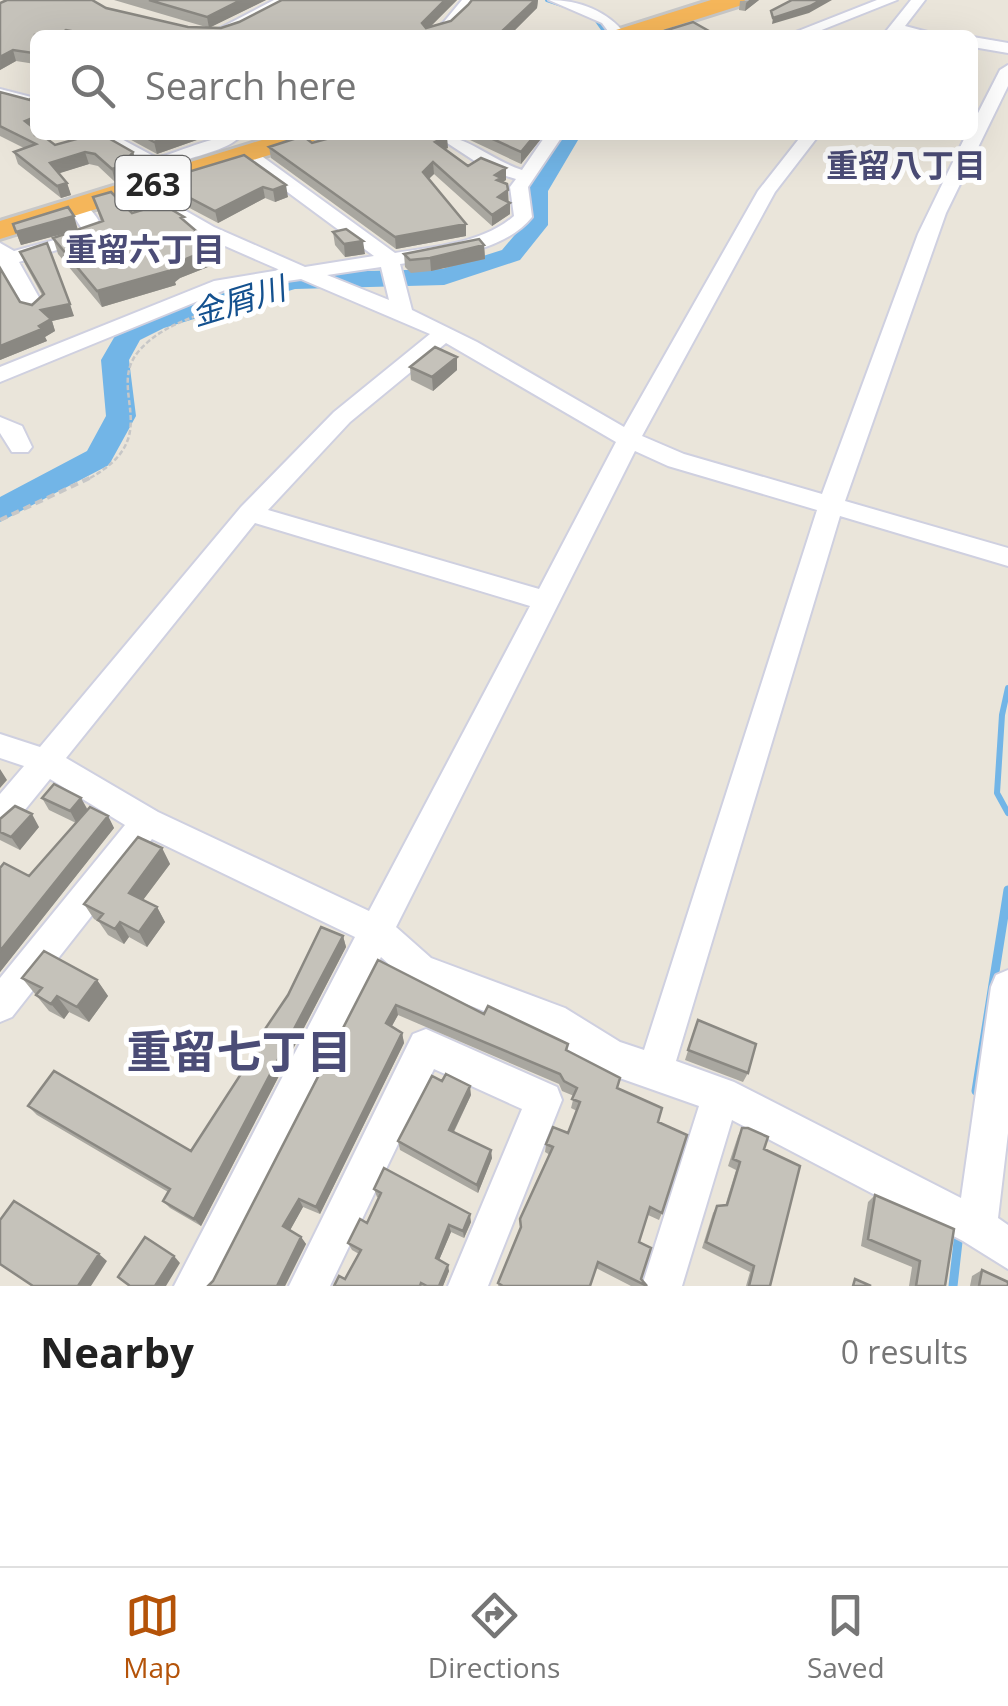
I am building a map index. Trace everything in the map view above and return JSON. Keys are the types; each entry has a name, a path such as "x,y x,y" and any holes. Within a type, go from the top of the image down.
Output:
{"highway":[{"path":"637,30 734,0"},
{"name":"263","path":"0,230 134,188 240,144 269,140"}],"street":[{"path":"224,30 285,0"},
{"path":"441,30 470,0"},
{"path":"556,0 607,20 616,30"},
{"path":"809,30 890,0"},
{"path":"894,30 918,0"},
{"path":"978,43 1008,48"},
{"path":"983,128 1008,70"},
{"path":"0,94 30,101"},
{"path":"110,140 155,164"},
{"path":"451,140 496,167 526,176"},
{"path":"0,374 221,285 304,272 394,270 506,232 524,217 518,187 551,140"},
{"path":"194,1286 628,441 767,191 807,140"},
{"path":"655,1072 832,505 929,229 977,140"},
{"path":"402,313 394,270 240,144 155,164 138,176 134,188 178,218 444,333 628,441 676,460 1008,557"},
{"path":"35,308 8,266 5,254 94,235 93,226 77,207"},
{"path":"0,816 250,513 342,417 444,333"},
{"path":"0,424 14,432 20,447"},
{"path":"250,513 544,600"},
{"path":"0,746 46,761 146,822 375,930 420,970 553,1020 610,1057 721,1095 978,1227 1008,1249"},
{"path":"0,1004 146,822"},
{"path":"978,1227 1008,987"},
{"path":"309,1286 426,1047 544,1100 468,1286"},
{"path":"662,1286 721,1095"}],"path":[{"path":"0,520 69,489 119,456 136,419 129,370 138,347 162,330 266,295"}],"building":[{"path":"92,0 106,8 188,27 221,28 282,0 445,0 422,23 426,28 451,21 472,0 535,0 503,30 30,30 30,53 13,50 0,57 0,3"},
{"path":"149,0 241,0 207,17"},
{"path":"792,0 821,0 773,18 771,11"},
{"path":"693,22 707,30 667,30"},
{"path":"0,92 30,100 30,119 25,121 30,125 30,140 48,140 55,145 73,140 112,140 133,152 122,166 112,169 95,154 85,152 50,163 67,183 57,186 14,152 36,144 0,126"},
{"path":"291,140 439,140 435,142 468,166 481,158 506,168 495,175 507,184 508,190 498,197 510,203 492,215 433,162 423,172 466,224 395,237 269,147"},
{"path":"495,140 531,140 521,152"},
{"path":"244,155 286,185 273,190 263,187 215,211 158,181"},
{"path":"111,192 132,213 162,204 184,217 181,218 215,247 176,263 170,267 172,270 97,291 53,238 103,221 93,197"},
{"path":"68,207 74,216 16,232 13,224"},
{"path":"346,229 363,241 344,244 333,232"},
{"path":"479,239 484,245 430,258 410,260 404,254"},
{"path":"47,243 70,304 41,310 51,319 39,326 42,329 0,346 0,268 20,302 32,305 44,294 20,252"},
{"path":"435,347 457,357 432,377 410,367"},
{"path":"54,784 81,798 70,811 42,798"},
{"path":"15,806 32,814 11,837 0,832 0,819"},
{"path":"90,807 108,816 0,951 0,868 4,863 29,876"},
{"path":"138,837 162,848 129,893 157,907 139,932 120,922 115,929 98,920 103,914 84,904"},
{"path":"321,927 343,936 194,1219 163,1201 170,1189 28,1106 54,1071 191,1151 261,1043 257,1041 288,995"},
{"path":"44,951 97,980 77,1007 57,996 51,1004 36,995 42,988 22,978"},
{"path":"378,960 484,1014 488,1006 568,1044 566,1050 620,1078 617,1088 662,1108 658,1122 687,1135 662,1213 650,1207 639,1242 651,1248 641,1279 647,1286 598,1262 590,1286 498,1283 521,1227 520,1219 553,1147 546,1144 553,1127 568,1133 580,1102 572,1099 577,1088 560,1074 396,1005 386,1023 402,1033 316,1207 299,1199 283,1226 301,1237 277,1286 208,1286"},
{"path":"698,1020 756,1044 748,1073 688,1050"},
{"path":"446,1074 470,1086 449,1130 491,1150 477,1185 398,1141 432,1076 442,1081"},
{"path":"742,1128 768,1137 764,1149 800,1166 770,1286 749,1286 754,1266 706,1242 717,1206 727,1205 740,1162 733,1159"},
{"path":"384,1168 470,1214 463,1231 449,1225 436,1258 448,1265 439,1286 334,1286 339,1276 345,1279 361,1250 348,1243 360,1219 367,1223 381,1193 374,1189"},
{"path":"875,1195 954,1229 945,1286 916,1286 920,1261 868,1239"},
{"path":"14,1201 99,1254 78,1286 33,1286 0,1264 0,1220"},
{"path":"145,1237 174,1256 155,1286 130,1286 118,1277"},
{"path":"982,1270 1008,1282 1008,1286 979,1286"},
{"path":"855,1279 871,1286 853,1286"}],"waterway":[{"path":"547,0 565,6"},
{"path":"595,18 603,30"},
{"name":"金屑川","path":"0,511 98,458 121,416 115,360 129,335 155,322 293,281 444,277 511,255 536,225 536,191 567,140"},
{"path":"1008,688 1002,715 997,793 1008,813"},
{"path":"976,1091 1008,890"},
{"path":"953,1286 959,1233"}],"district":[{"name":"重留八丁目","path":"906,164"},
{"name":"重留六丁目","path":"145,248"},
{"name":"重留七丁目","path":"239,1050"}]}
